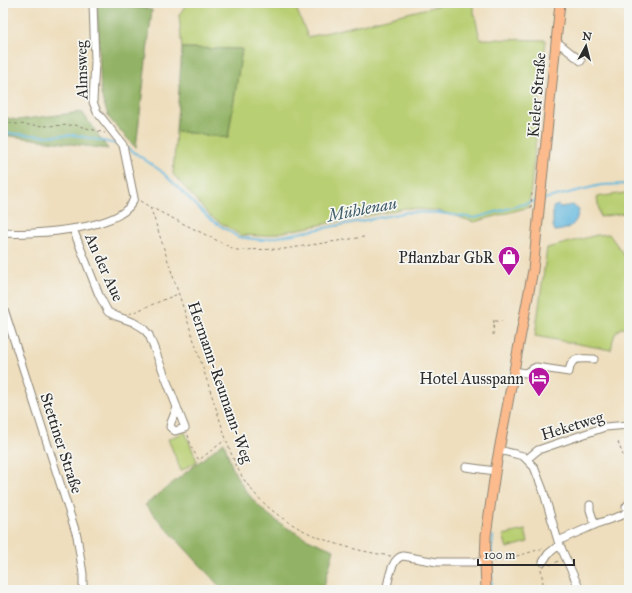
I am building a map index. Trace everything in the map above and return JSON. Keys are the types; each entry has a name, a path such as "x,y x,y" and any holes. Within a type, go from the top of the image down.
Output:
{"main road":[{"name":"Kieler Straße","path":"486,590 486,535 495,471 533,270 560,3"}],"street":[{"name":"Almsweg","path":"93,3 95,61 94,102 97,112 123,144 134,198"},
{"path":"556,41 581,61"},
{"path":"3,233 73,230 103,221 119,214 133,204 134,198"},
{"name":"An der Aue","path":"73,230 99,295 108,312 133,322 143,328 149,336 186,428"},
{"name":"Stettiner Straße","path":"3,306 77,536 83,574 83,590"},
{"path":"514,371 525,373 536,367 569,372 572,361 576,359 594,359"},
{"path":"177,407 175,415 170,420 170,427 175,431 186,428"},
{"name":"Heketweg","path":"527,459 538,450 605,427 629,425"},
{"path":"499,450 517,454 527,459 534,467 538,475 561,558 580,590"},
{"path":"466,467 495,471"},
{"path":"545,564 548,554 558,543 597,524 623,515 628,512 626,507 629,503"},
{"path":"386,590 398,556 437,562 485,562"},
{"path":"545,564 551,556 561,558"}],"path":[{"path":"3,122 44,126 75,125 117,136"},
{"path":"530,208 532,196"},
{"path":"134,198 236,250 284,249 364,237"},
{"name":"Hermann-Reumann-Weg","path":"150,207 226,439 234,461 245,480 257,496 288,522 319,538 367,552 398,556"},
{"path":"122,318 128,314 179,294"},
{"path":"493,335 494,320 502,321"},
{"path":"186,428 192,447 199,460 226,439"},
{"path":"618,442 629,471"},
{"path":"485,562 497,561 546,547"},
{"path":"544,590 541,569 545,564 561,558"}],"green space":[{"path":"97,3 121,3 152,10 136,148 109,118 101,95"},
{"path":"187,3 294,3 308,37 449,3 472,3 480,39 546,40 529,207 474,222 439,211 406,208 263,236 240,235 210,216 173,174 176,131 228,138 242,49 182,48 179,15"},
{"path":"182,48 242,49 228,138 176,131"},
{"path":"82,112 108,149 3,135 3,117 17,120"},
{"path":"625,193 629,197 629,221 625,213 600,217 597,197"},
{"path":"609,234 629,262 629,329 621,328 616,332 611,350 535,336 547,248 597,235"},
{"path":"185,432 197,461 181,471 168,439"},
{"path":"224,442 230,462 237,477 258,505 281,524 294,532 334,550 323,590 223,590 145,505"},
{"path":"525,530 528,542 507,548 503,535"}],"water":[{"path":"558,205 560,207 573,205 579,210 577,219 569,228 555,231 553,226 553,207"}],"waterway":[{"name":"Mühlenau","path":"3,133 45,136 75,135 117,144"},
{"name":"Mühlenau","path":"128,148 161,171 210,219 238,237 262,240 408,212 439,213 475,218 538,200"},
{"name":"Mühlenau","path":"544,199 601,185 629,184"},
{"path":"491,556 493,536"},
{"path":"491,566 492,590"}],"place":[{"name":"Pflanzbar GbR","path":"509,276"},
{"name":"Hotel Ausspann","path":"539,398"}]}
